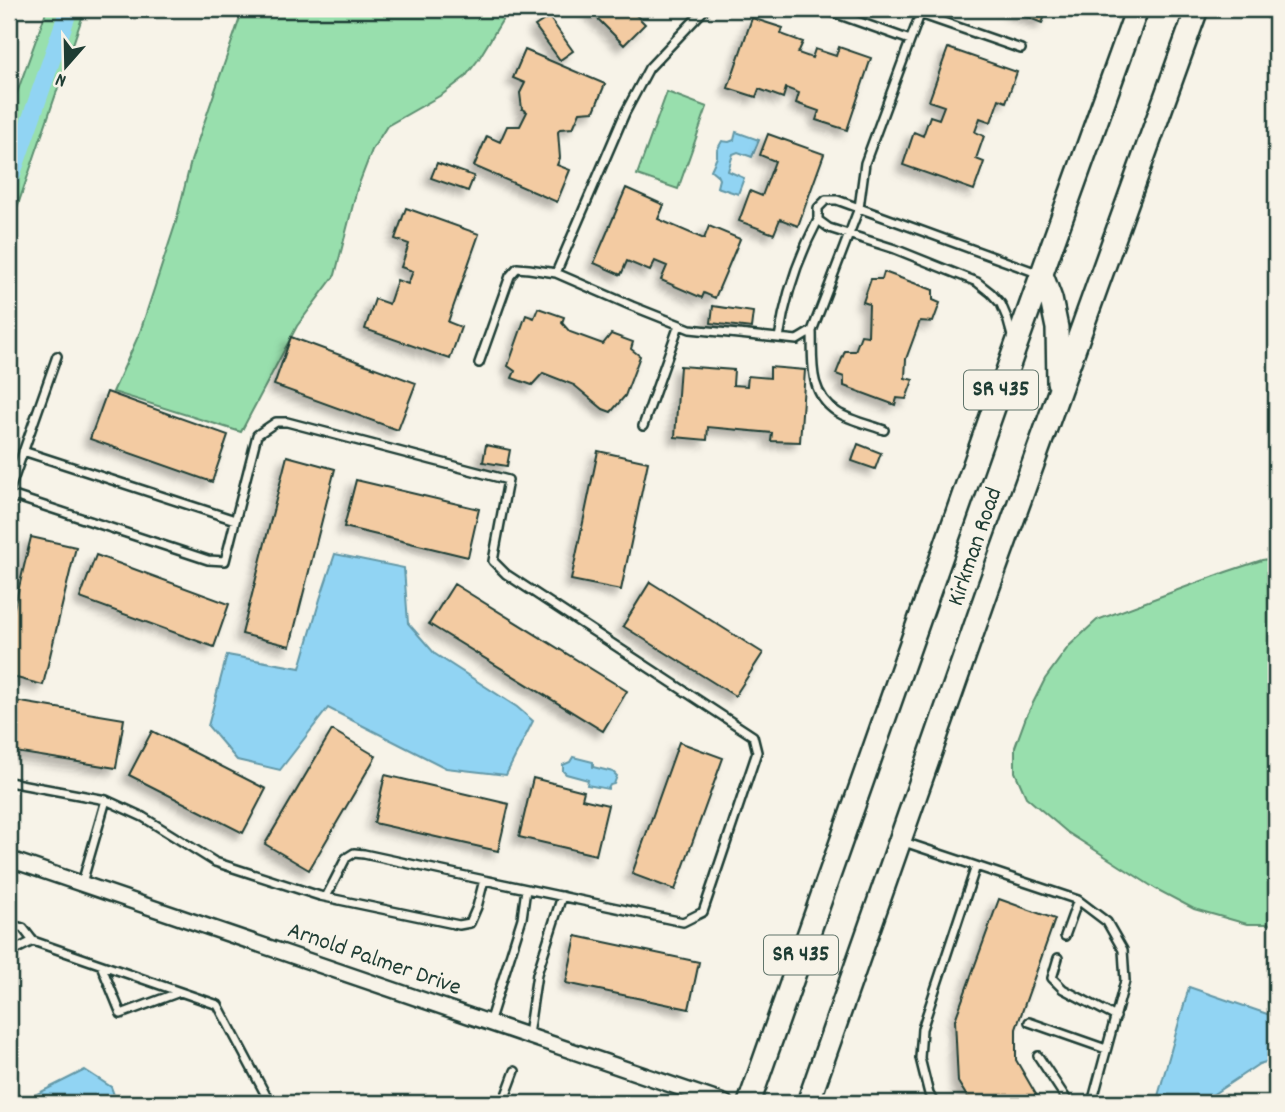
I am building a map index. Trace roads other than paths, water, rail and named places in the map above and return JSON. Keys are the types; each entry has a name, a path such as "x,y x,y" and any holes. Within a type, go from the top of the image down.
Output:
{"main road":[{"name":"Kirkman Road","path":"749,1103 1137,9"},
{"name":"Kirkman Road","path":"808,1103 1197,9"},
{"path":"1042,275 1051,299 1057,328 1058,394"}],"street":[{"name":"Arnold Palmer Drive","path":"9,859 725,1103"}],"lane":[{"path":"556,273 625,113 649,68 705,9"},
{"path":"823,9 910,40"},
{"path":"884,430 838,413 820,396 814,378 812,331 859,208 865,163 921,11 1021,49"},
{"path":"779,338 783,312 806,244 818,220 818,208 826,200 837,200 1042,275"},
{"path":"818,220 829,228 906,253 977,282 1001,304 1011,331 1014,351"},
{"path":"479,363 510,276 517,268 556,273 690,329 797,340 812,331"},
{"path":"643,426 679,325"},
{"path":"9,492 57,356"},
{"path":"9,501 17,497 208,560 225,561 257,435 276,422 508,480 493,561 506,574 753,736 757,752 704,912 684,922 354,853 346,858 326,897"},
{"path":"23,451 235,520"},
{"path":"9,782 106,800 143,817 215,862 326,897 458,925 470,923 484,880"},
{"path":"81,884 106,800"},
{"path":"900,840 1077,900 1107,922 1123,950 1125,981 1092,1103"},
{"path":"934,1103 929,1094 920,1058 922,1029 976,866"},
{"path":"489,1023 522,918 526,889"},
{"path":"527,1036 537,974 562,896"},
{"path":"1065,936 1077,900"},
{"path":"9,924 23,928 33,941 218,1005 270,1103"},
{"path":"9,953 33,941"},
{"path":"1058,958 1052,978 1063,989 1116,1017"},
{"path":"101,965 121,1014 180,992"},
{"path":"1029,1022 1106,1049"},
{"path":"1038,1056 1069,1103"},
{"path":"503,1103 515,1070"}],"water":[{"path":"736,132 759,140 752,157 738,152 733,154 728,171 744,178 738,194 717,187 719,179 711,170 722,141 734,140"},
{"path":"335,554 404,568 408,623 435,654 517,707 533,721 506,775 446,768 328,708 280,770 237,760 208,726 227,655 300,668"},
{"path":"573,757 593,762 593,767 613,772 617,776 614,784 608,789 587,785 588,780 566,774 563,765"},
{"path":"1189,987 1276,1017 1276,1059 1259,1064 1200,1103 1156,1103"},
{"path":"85,1070 111,1087 117,1103 32,1103 35,1095"}],"waterway":[{"path":"9,182 69,9"}]}
